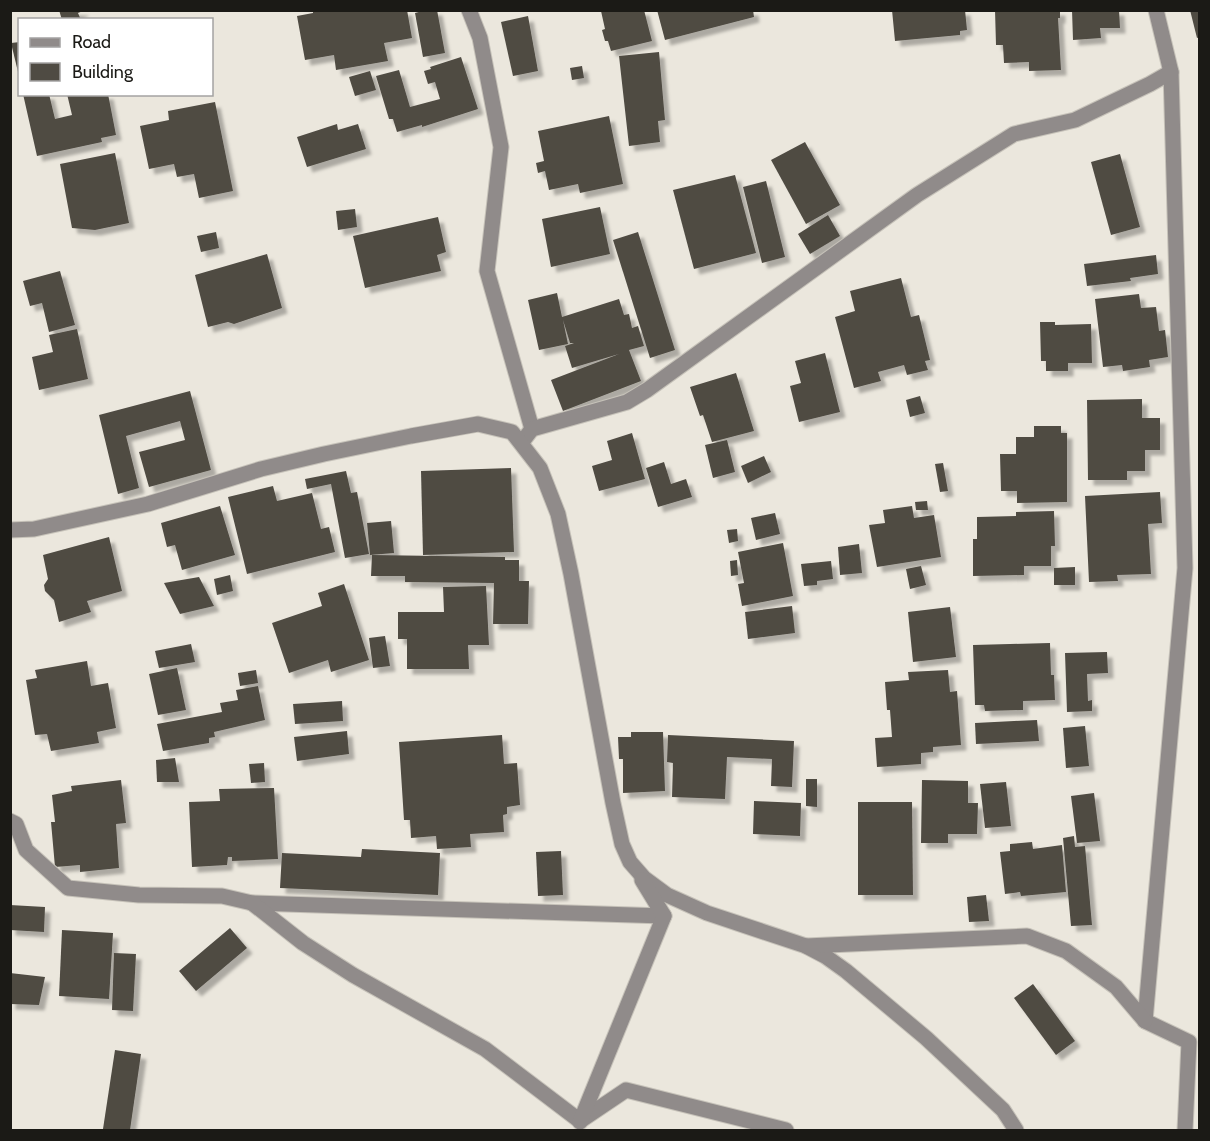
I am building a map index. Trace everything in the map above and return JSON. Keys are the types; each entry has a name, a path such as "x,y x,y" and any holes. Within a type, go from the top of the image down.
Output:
{"street":[{"path":"469,10 480,38 501,147 487,271 532,429"},
{"path":"1144,1021 1185,568 1171,72 1156,10"},
{"path":"522,442 532,429 627,402 647,390 917,195 1014,134 1075,120 1171,72"},
{"path":"10,530 34,529 148,504 313,456 478,424 512,432 540,468 558,514 622,844 630,862 664,916"},
{"path":"10,821 16,824 26,850 68,888 139,895 222,896 252,903 664,916"},
{"path":"630,862 644,878 667,896 707,913 806,946 825,956 926,1038 1003,1110 1016,1131"},
{"path":"252,903 303,943 353,975 485,1049 580,1126"},
{"path":"580,1126 664,916"},
{"path":"806,946 1027,936 1066,951 1116,987 1144,1021 1194,1042 1185,1131"},
{"path":"580,1126 626,1090 786,1131"}],"building":[{"path":"59,10 83,10 78,13 80,18 61,18"},
{"path":"313,10 407,10 412,38 384,43 388,61 336,70 334,55 305,60 297,16 313,13"},
{"path":"437,10 445,53 423,57 415,13"},
{"path":"644,10 652,41 611,51 602,30 605,29 601,11"},
{"path":"657,10 753,10 754,17 665,40"},
{"path":"892,10 965,10 967,30 960,31 960,35 895,41"},
{"path":"995,10 1060,10 1060,18 1058,18 1061,70 1029,71 1029,62 1004,63 1003,45 996,45"},
{"path":"1072,10 1119,10 1120,28 1100,28 1101,38 1073,40"},
{"path":"1190,10 1200,10 1200,37 1197,38"},
{"path":"528,16 538,71 513,76 501,22"},
{"path":"18,42 18,72 11,43"},
{"path":"659,52 665,120 658,121 660,142 629,146 619,56"},
{"path":"461,57 478,109 422,127 422,125 397,132 393,119 389,119 376,76 399,70 410,107 440,99 435,82 428,84 424,71"},
{"path":"582,66 584,78 572,80 570,68"},
{"path":"370,71 376,90 355,96 349,77"},
{"path":"23,96 49,96 55,119 72,115 67,96 108,96 116,135 101,138 102,142 37,156"},
{"path":"215,102 233,191 199,198 194,174 177,177 174,164 149,169 140,126 169,120 168,111"},
{"path":"609,116 623,184 580,193 578,184 549,190 545,171 538,173 536,163 544,161 538,131"},
{"path":"337,124 338,130 358,124 366,149 307,167 297,137"},
{"path":"805,142 840,205 806,224 771,160"},
{"path":"115,153 129,223 95,230 72,228 60,164"},
{"path":"1120,154 1140,227 1111,235 1091,162"},
{"path":"735,175 756,253 694,269 673,190"},
{"path":"766,181 785,257 762,263 743,187"},
{"path":"600,207 610,254 551,267 542,219"},
{"path":"355,209 357,227 338,230 336,211"},
{"path":"828,215 840,236 810,254 798,234"},
{"path":"438,217 446,252 437,255 441,271 365,288 353,236"},
{"path":"216,232 219,248 201,252 197,236"},
{"path":"638,232 675,350 650,358 613,240"},
{"path":"267,254 282,308 234,324 228,322 208,327 195,275"},
{"path":"1156,255 1158,274 1130,278 1131,281 1087,286 1084,264"},
{"path":"60,271 75,325 49,332 42,303 30,306 23,281"},
{"path":"901,278 911,317 919,315 930,360 925,361 928,370 907,375 904,365 878,372 881,381 854,388 835,317 855,311 850,291"},
{"path":"557,293 562,317 619,299 624,315 629,314 632,328 638,326 644,346 629,350 641,381 563,411 551,380 619,354 572,368 565,346 574,343 570,343 563,320 568,344 539,350 528,300"},
{"path":"1139,294 1141,308 1156,307 1159,331 1165,330 1168,357 1149,360 1150,367 1123,371 1122,365 1103,367 1095,299"},
{"path":"1040,322 1055,322 1055,325 1091,324 1092,363 1068,363 1068,371 1046,371 1046,361 1041,361"},
{"path":"77,329 88,379 39,390 32,357 53,352 49,335"},
{"path":"825,353 840,412 799,422 790,386 801,383 795,361"},
{"path":"736,373 754,431 712,442 690,387"},
{"path":"190,391 211,470 149,487 139,452 185,440 180,421 126,436 139,488 118,494 99,415"},
{"path":"920,396 925,413 910,417 906,400"},
{"path":"1142,399 1142,418 1160,418 1160,450 1145,450 1145,471 1127,471 1127,480 1088,480 1087,400"},
{"path":"1034,426 1061,426 1061,433 1067,433 1067,502 1017,503 1017,491 1001,491 1000,454 1016,454 1016,437 1034,437"},
{"path":"632,433 645,479 599,491 592,466 612,460 607,441"},
{"path":"727,440 735,472 713,478 705,445"},
{"path":"764,456 771,472 748,483 741,466"},
{"path":"664,462 671,484 686,479 692,497 658,507 646,468"},
{"path":"943,463 948,491 940,492 935,464"},
{"path":"511,468 514,552 423,555 421,471"},
{"path":"346,471 351,493 357,492 369,554 345,558 331,484 307,489 305,479"},
{"path":"273,486 277,501 312,493 321,529 329,527 335,552 247,574 228,497"},
{"path":"1160,492 1162,523 1148,524 1151,574 1117,575 1118,581 1089,582 1085,496"},
{"path":"927,501 928,510 916,510 915,502"},
{"path":"220,506 235,555 182,570 175,545 167,547 161,523"},
{"path":"912,506 914,518 934,515 941,557 877,567 869,525 885,523 883,510"},
{"path":"1054,511 1055,546 1051,546 1051,566 1024,566 1024,575 973,576 973,539 977,539 977,517 1016,516 1016,512"},
{"path":"775,513 780,534 756,540 751,518"},
{"path":"391,521 394,553 370,555 367,523"},
{"path":"737,529 738,541 729,543 727,530"},
{"path":"109,537 122,591 87,601 91,612 59,622 54,600 45,591 44,585 48,579 43,555"},
{"path":"783,543 793,596 742,606 738,584 744,583 738,552"},
{"path":"859,544 862,573 840,575 838,547"},
{"path":"372,555 505,557 505,560 519,560 519,581 529,581 528,624 493,624 494,583 405,582 405,576 371,576"},
{"path":"737,560 738,575 731,576 730,561"},
{"path":"831,561 833,579 817,581 817,585 804,586 801,564"},
{"path":"921,566 926,585 910,589 906,569"},
{"path":"1075,567 1075,585 1054,585 1054,568"},
{"path":"230,575 233,591 217,595 214,579"},
{"path":"199,577 214,606 180,614 164,583"},
{"path":"344,584 369,660 331,672 328,660 289,673 272,623 322,606 318,593"},
{"path":"486,586 489,645 468,645 469,669 407,669 407,639 398,639 398,612 444,612 443,587"},
{"path":"792,606 795,633 748,639 745,612"},
{"path":"950,607 956,657 913,662 908,612"},
{"path":"385,636 390,666 373,668 369,638"},
{"path":"1050,643 1051,675 1054,675 1055,700 1023,701 1023,710 985,711 984,705 975,705 973,645"},
{"path":"191,644 195,662 159,668 155,651"},
{"path":"1107,652 1108,673 1087,674 1088,701 1092,700 1092,711 1067,712 1065,653"},
{"path":"87,661 91,686 108,683 116,728 97,732 99,743 51,751 47,734 35,735 26,680 37,678 35,670"},
{"path":"177,668 186,710 158,715 149,674"},
{"path":"256,670 258,683 240,686 238,673"},
{"path":"948,670 950,692 957,691 961,745 933,747 933,752 921,753 921,764 877,767 875,738 892,737 885,682 909,680 908,672"},
{"path":"258,686 265,720 214,732 215,737 209,738 209,743 163,751 157,724 222,712 220,703 238,700 236,690"},
{"path":"342,701 343,721 295,724 293,704"},
{"path":"1037,720 1039,741 976,744 975,723"},
{"path":"1085,726 1089,766 1066,768 1063,728"},
{"path":"347,731 349,754 297,761 294,737"},
{"path":"631,732 663,732 665,791 623,793 623,759 619,759 618,737 631,737"},
{"path":"502,735 504,764 517,763 520,805 507,807 507,814 503,815 504,832 470,834 471,847 437,849 436,836 411,838 410,820 404,820 399,742"},
{"path":"668,735 794,741 792,787 771,786 772,759 727,757 725,799 672,797 673,763 667,762"},
{"path":"175,758 179,782 157,782 156,760"},
{"path":"264,763 265,782 251,783 249,764"},
{"path":"806,779 817,779 817,807 806,806"},
{"path":"121,780 126,823 116,824 119,868 80,872 80,865 55,867 51,822 55,822 52,795 72,791 71,786"},
{"path":"922,780 968,781 968,803 978,803 977,834 948,834 948,843 921,843"},
{"path":"1006,782 1011,826 985,828 980,784"},
{"path":"274,788 278,859 232,861 232,857 228,857 227,865 192,867 189,802 220,801 219,789"},
{"path":"1094,793 1100,841 1077,843 1071,796"},
{"path":"754,801 801,803 800,836 753,834"},
{"path":"858,802 912,802 913,895 858,895"},
{"path":"1074,836 1075,847 1085,846 1092,925 1071,926 1063,838"},
{"path":"1032,842 1033,849 1062,845 1066,892 1021,896 1020,892 1005,894 1000,852 1010,851 1010,844"},
{"path":"362,849 440,853 438,895 280,888 282,853 361,857"},
{"path":"561,851 563,895 538,896 536,852"},
{"path":"986,895 989,921 969,922 967,897"},
{"path":"10,905 45,907 44,932 10,930"},
{"path":"230,928 247,948 196,991 179,971"},
{"path":"62,930 113,933 109,999 59,996"},
{"path":"114,953 136,954 133,1011 112,1010"},
{"path":"10,973 45,977 39,1005 10,1004"},
{"path":"1033,984 1075,1041 1056,1055 1014,998"},
{"path":"115,1050 141,1054 130,1130 103,1129"}]}
